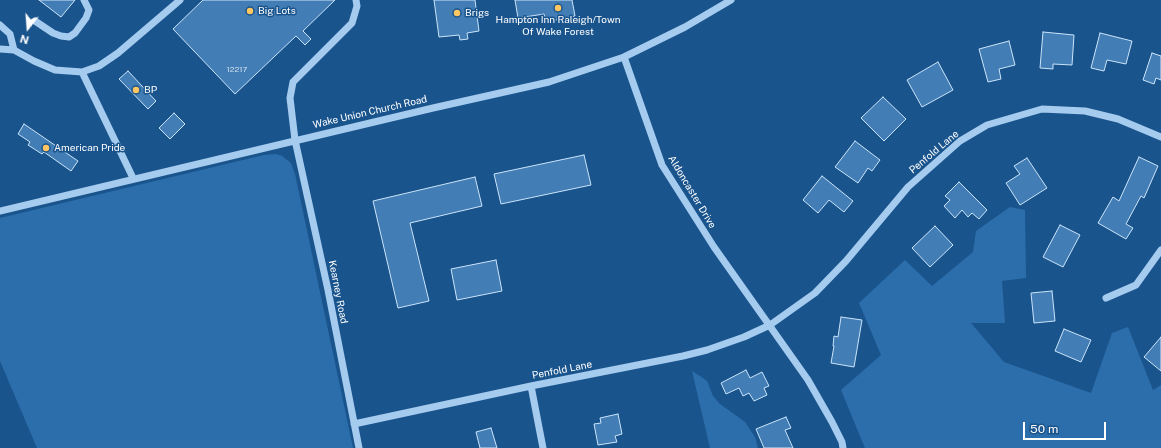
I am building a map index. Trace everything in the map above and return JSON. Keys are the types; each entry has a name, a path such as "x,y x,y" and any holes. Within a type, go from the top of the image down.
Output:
{"street":[{"path":"36,21 53,33 69,37 75,33 86,18 89,10 84,0"},
{"path":"0,49 14,50 55,70 82,72 99,66 118,53 180,0"},
{"name":"Kearney Road","path":"356,0 357,6 352,23 294,82 290,98 295,140 328,290 359,448"},
{"name":"Wake Union Church Road","path":"0,210 549,82 624,57 684,27 732,0"},
{"path":"0,26 10,34 14,50"},
{"name":"Aldoncaster Drive","path":"624,57 662,165 714,247 770,325"},
{"path":"82,72 133,178"},
{"name":"Penfold Lane","path":"354,424 707,350 744,337 770,325 815,293 846,261 908,187 960,141 987,125 1042,109 1085,111 1118,119 1161,137"},
{"path":"1106,298 1136,285 1161,250"},
{"path":"770,325 808,380 829,416 844,448"},
{"path":"531,386 543,448"}],"shaded area":[{"path":"276,154 282,156 291,163 295,174 353,448 37,448 0,361 0,218 264,155"},
{"path":"1010,207 1025,210 1026,278 1002,281 1005,323 971,323 1004,362 1091,393 1112,333 1128,327 1153,390 1161,385 1161,448 865,448 841,390 881,355 859,303 905,260 932,286 973,252 976,231"},
{"path":"692,371 707,381 713,396 720,404 745,422 755,437 758,448 710,448"}],"building":[{"path":"39,0 75,0 61,17"},
{"path":"203,0 335,0 303,31 311,39 305,45 296,36 235,94 173,29"},
{"path":"434,0 475,0 479,31 467,33 468,39 460,40 459,35 439,37"},
{"path":"515,0 572,0 575,16 546,22 544,14 518,18"},
{"path":"1043,32 1074,35 1072,65 1053,64 1053,69 1040,68"},
{"path":"1100,33 1132,41 1126,64 1107,60 1104,71 1091,68"},
{"path":"1009,41 1015,65 999,69 1001,79 988,82 979,49"},
{"path":"1152,53 1161,56 1161,80 1156,78 1154,84 1143,80"},
{"path":"938,62 953,90 922,107 907,80"},
{"path":"128,71 156,101 148,109 119,79"},
{"path":"883,97 906,119 884,141 861,118"},
{"path":"174,113 185,124 170,139 159,128"},
{"name":"American Pride","path":"24,124 78,161 71,171 44,152 42,154 28,145 30,142 18,134"},
{"path":"855,141 880,160 872,171 868,168 858,183 835,167"},
{"path":"584,155 591,185 501,204 494,174"},
{"path":"1139,157 1158,166 1144,198 1141,196 1126,224 1133,228 1126,239 1098,223 1113,197 1119,201"},
{"path":"1027,158 1047,188 1020,205 1006,183 1020,174 1014,166"},
{"path":"822,176 853,201 844,212 829,200 818,213 803,200"},
{"path":"475,177 482,206 410,223 429,301 398,308 373,201"},
{"path":"959,182 987,210 979,219 972,213 968,217 962,210 955,218 944,206 950,200 945,196"},
{"path":"1060,225 1080,235 1063,267 1043,257"},
{"path":"935,226 953,245 930,267 912,248"},
{"path":"496,260 502,291 457,300 451,269"},
{"path":"1052,291 1055,321 1034,323 1031,293"},
{"path":"841,317 862,320 854,367 831,363 834,336 838,337"},
{"path":"1064,329 1091,340 1081,362 1055,351"},
{"path":"1161,337 1161,371 1144,357"},
{"path":"746,370 750,378 762,372 769,386 764,388 767,395 754,401 749,393 743,396 739,388 726,394 721,383"},
{"path":"618,414 622,434 615,436 617,442 598,445 594,424 601,423 600,418"},
{"path":"786,417 791,428 785,430 793,448 764,448 756,429"},
{"path":"491,428 497,448 480,448 476,432"}],"place":[{"name":"Hampton Inn Raleigh/Town Of Wake Forest","path":"558,8"},
{"name":"Big Lots","path":"250,11"},
{"name":"Brigs","path":"457,13"},
{"name":"BP","path":"136,90"},
{"name":"American Pride","path":"46,148"}]}
